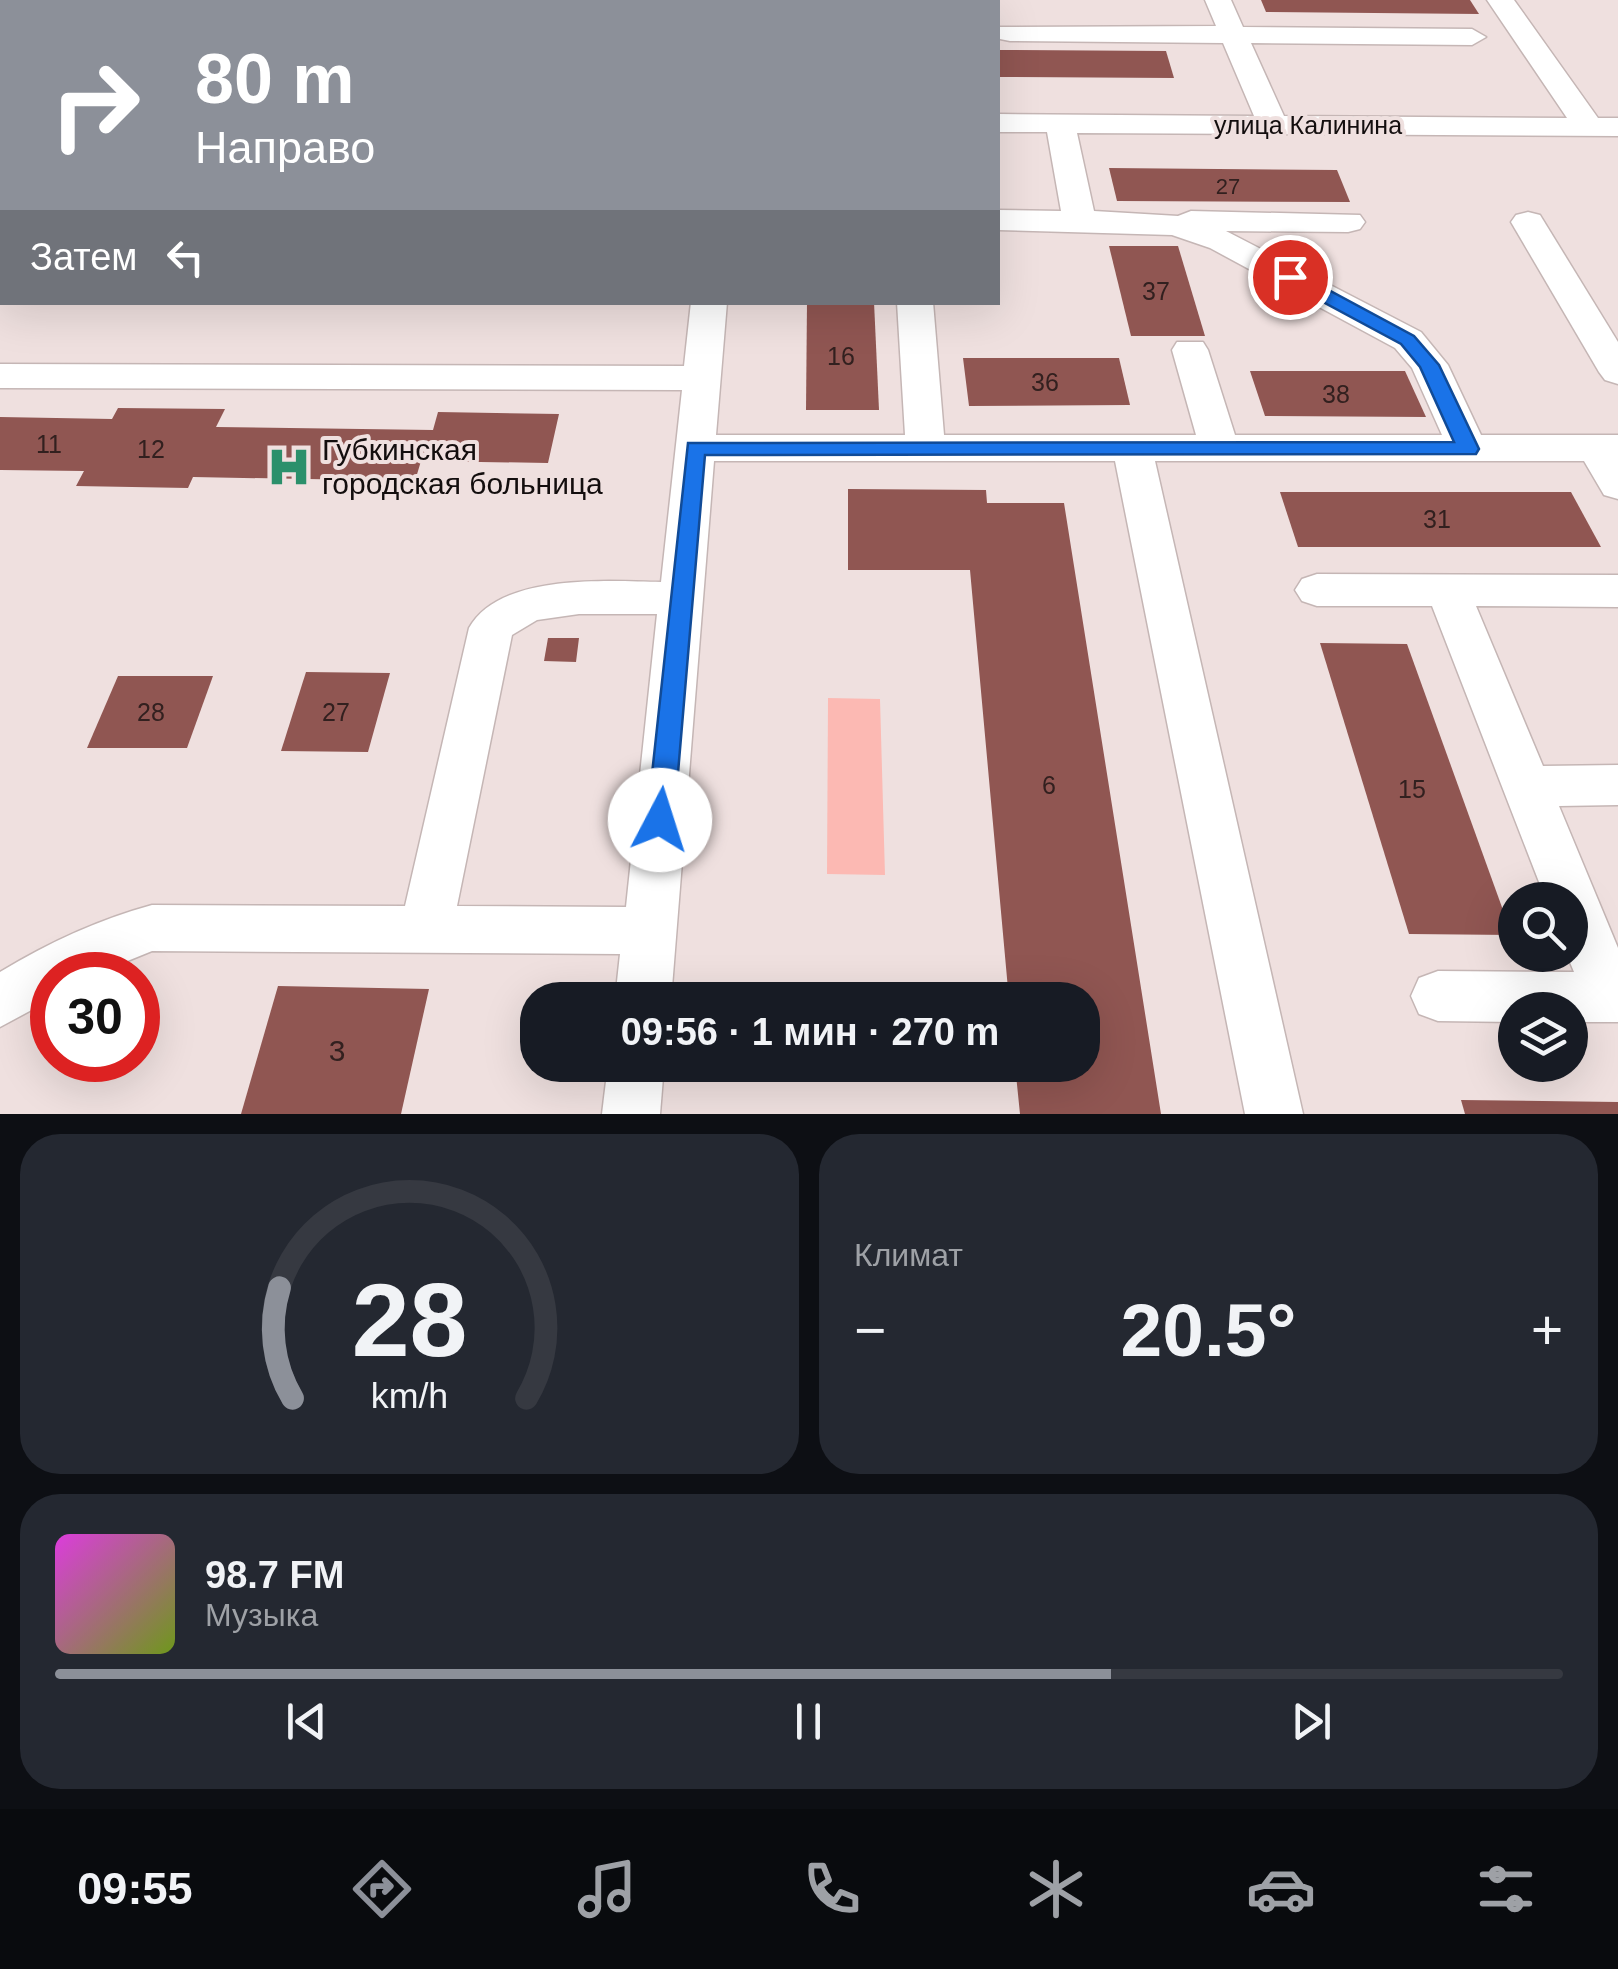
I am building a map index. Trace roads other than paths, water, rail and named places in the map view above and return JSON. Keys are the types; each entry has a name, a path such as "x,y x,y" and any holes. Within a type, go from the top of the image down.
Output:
{"street":[{"path":"1218,0 1273,126"},
{"path":"1500,0 1604,127"},
{"path":"1010,33 1472,37"},
{"name":"улица Калинина","path":"1000,122 1604,127"},
{"path":"1060,123 1079,220"},
{"path":"1000,220 1348,222"},
{"path":"1150,221 1222,241 1408,340 1429,365 1468,449"},
{"path":"1528,222 1618,372"},
{"path":"645,982 710,305"},
{"path":"915,305 926,450"},
{"path":"1190,350 1220,448"},
{"path":"0,376 702,378"},
{"path":"696,448 1608,448 1618,485"},
{"path":"1133,450 1274,1114"},
{"path":"1316,590 1618,591"},
{"path":"1438,996 1614,998 1448,590"},
{"path":"426,930 491,628 501,615 534,605 568,600 681,598"},
{"path":"1526,786 1618,785"},
{"path":"0,1002 74,956 118,936 152,928 650,932"},
{"path":"631,1114 634,1082"}],"place":[{"name":"Губкинская городская больница","path":"289,467"}]}
